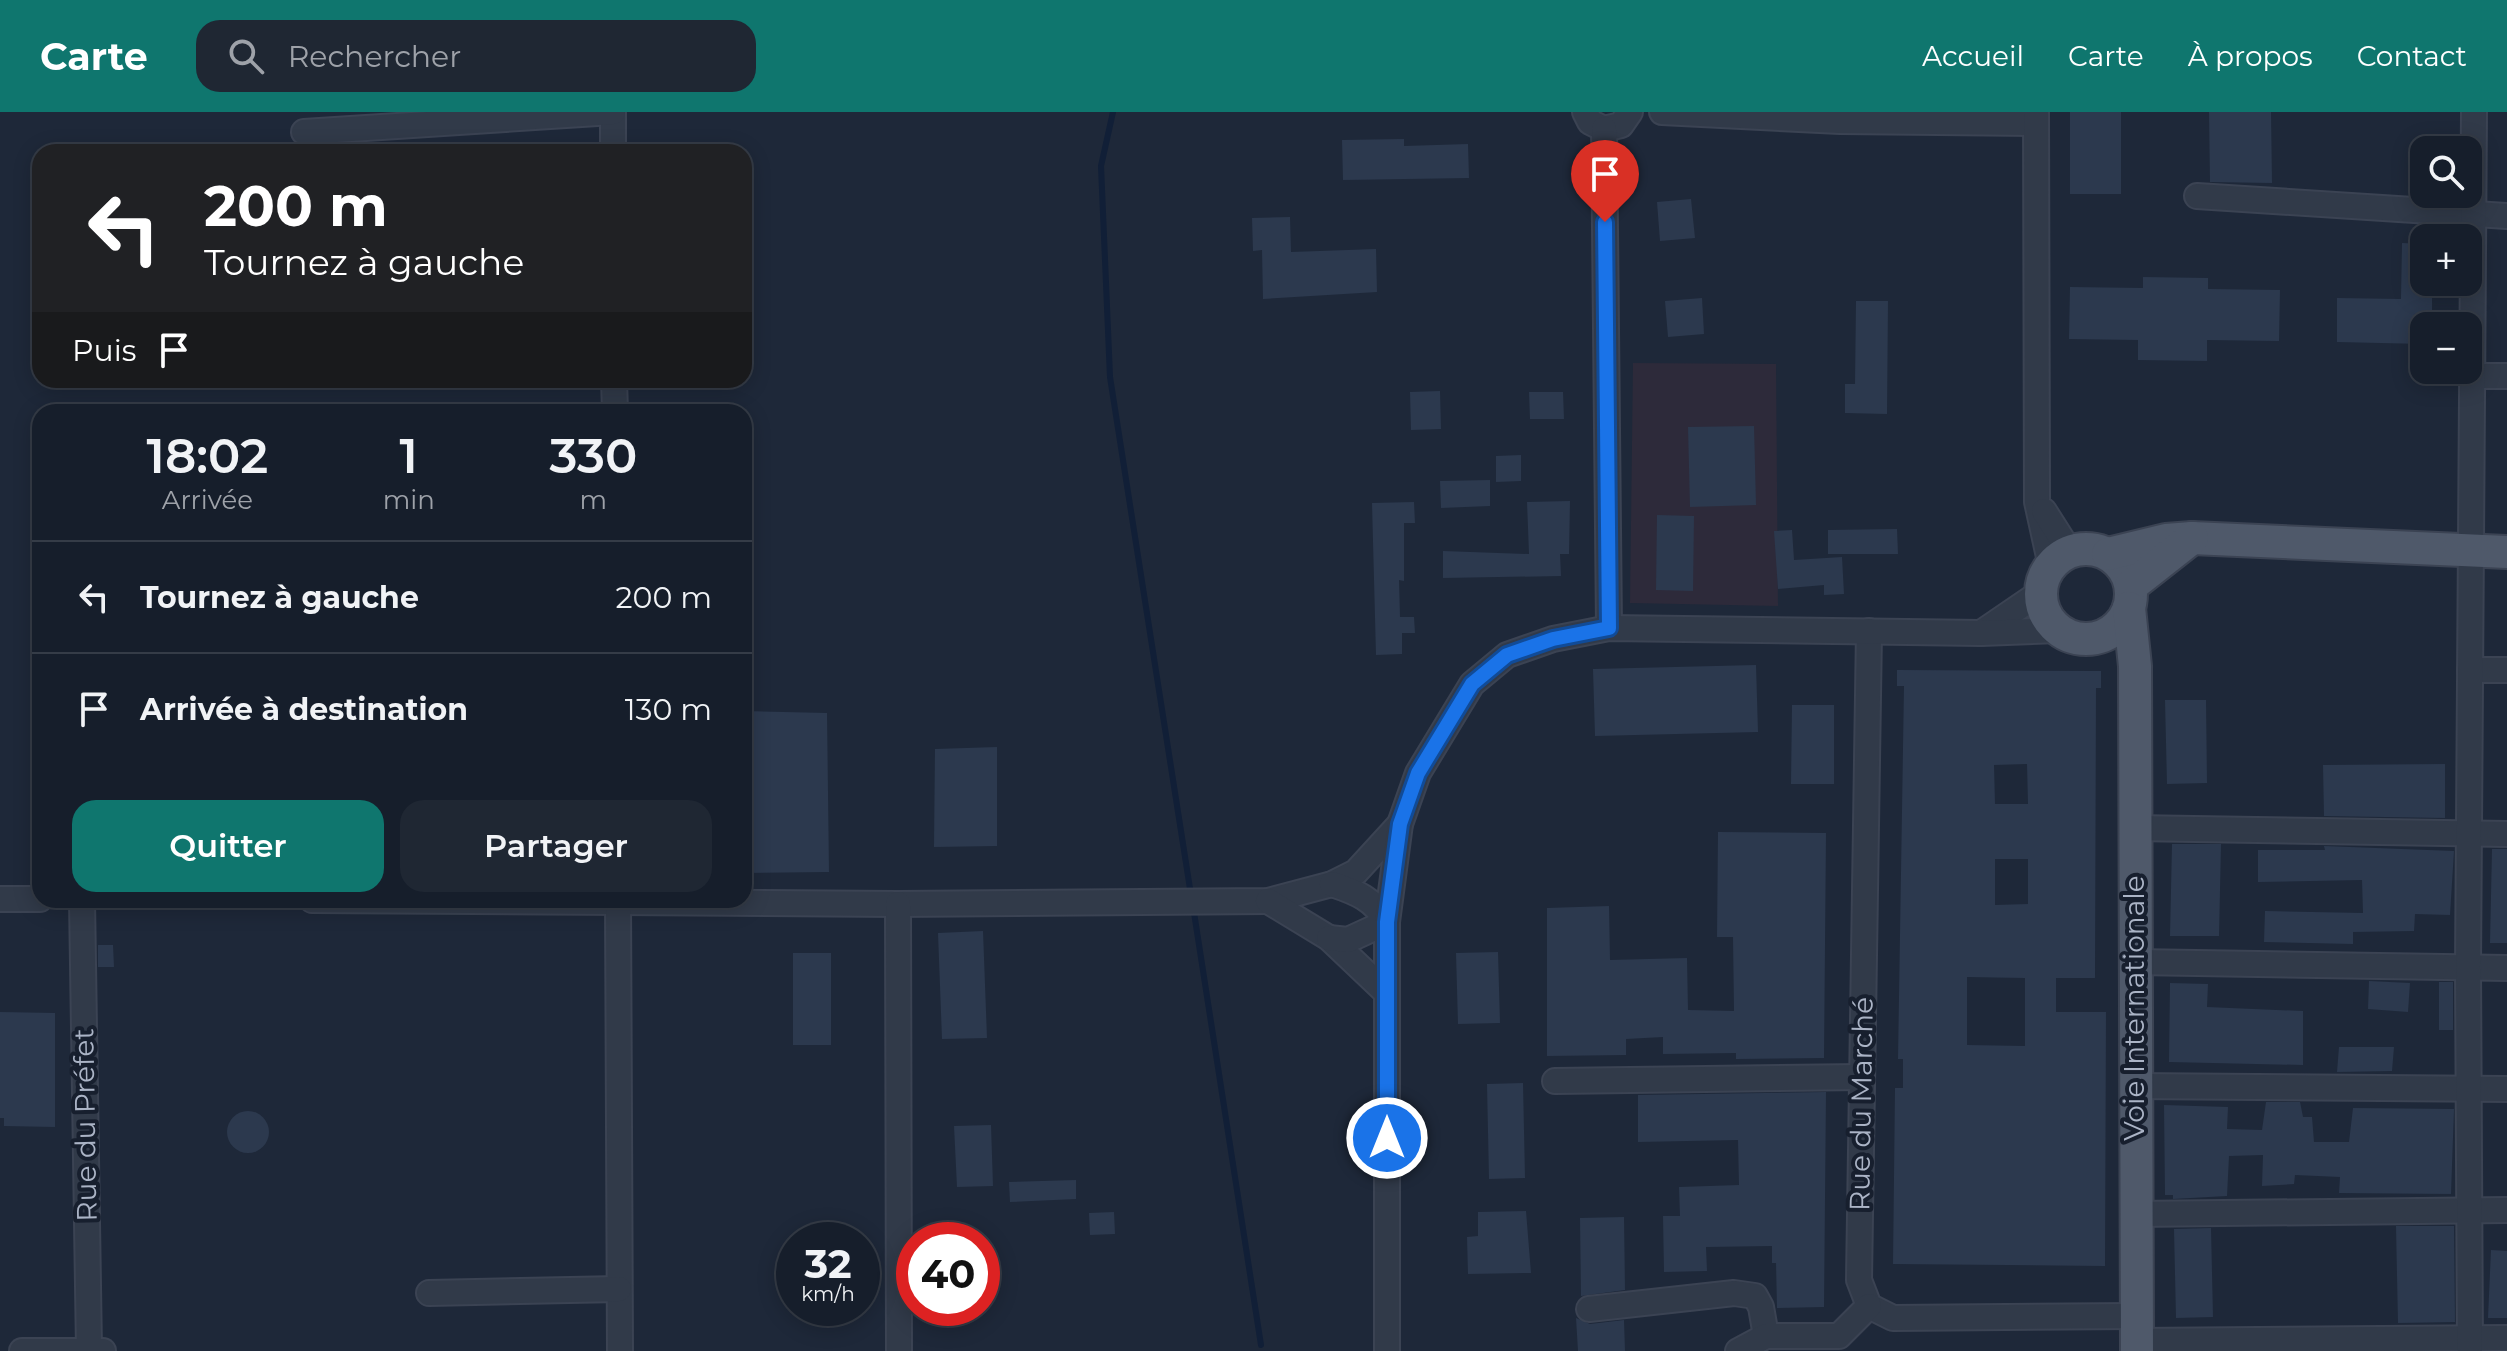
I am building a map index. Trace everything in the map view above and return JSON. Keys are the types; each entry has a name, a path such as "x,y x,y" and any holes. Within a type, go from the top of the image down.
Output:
{"main road":[{"path":"2130,597 2119,562 2108,554 2082,548 2054,570 2043,606 2058,630 2083,639 2109,634 2121,623 2130,597 2192,538"},
{"path":"2108,554 2166,540 2192,538 2507,552"},
{"name":"Voie Internationale","path":"2130,597 2135,666 2133,1086 2136,1336"},
{"path":"2109,634 2135,666"}],"street":[{"path":"304,132 613,112 613,144"},
{"path":"1585,112 1590,122 1604,129 1621,125 1630,112"},
{"path":"1662,112 1840,121 2036,117 2037,502 2054,570 1981,633"},
{"path":"2473,312 2474,112"},
{"path":"1604,129 1609,628"},
{"path":"2197,196 2507,216"},
{"path":"2482,376 2507,376"},
{"path":"2470,1344 2468,967 2473,384"},
{"path":"1387,1351 1387,922 1400,824 1418,773 1472,684 1507,655 1553,639 1609,628 1981,633 2058,630"},
{"name":"Rue du Marché","path":"1869,631 1859,1280 1869,1306"},
{"path":"2470,670 2507,670"},
{"path":"752,902 1268,901 1332,884 1356,872 1400,824"},
{"path":"2133,828 2507,834"},
{"path":"1332,884 1357,892 1378,906 1387,922"},
{"path":"0,899 32,899"},
{"path":"1268,901 1329,938 1387,993"},
{"path":"898,904 899,1351"},
{"name":"Rue du Préfet","path":"82,908 96,1350"},
{"path":"618,908 620,1351"},
{"path":"1329,938 1348,940 1387,922"},
{"path":"2135,962 2507,968"},
{"path":"1555,1081 1862,1077"},
{"path":"2133,1086 2507,1089"},
{"path":"2135,1214 2507,1210"},
{"path":"429,1293 619,1289"},
{"path":"1589,1309 1734,1293 1755,1296 1761,1307 1766,1336"},
{"path":"1738,1351 1766,1336 1839,1336 1869,1306 1893,1318 2136,1336 2470,1344 2507,1338"},
{"path":"22,1351 96,1350"}],"shaded area":[{"path":"1633,363 1776,364 1778,606 1630,603"}],"building":[{"path":"2070,112 2121,112 2121,194 2070,194"},
{"path":"2209,112 2271,112 2272,183 2210,182"},
{"path":"1404,139 1404,146 1468,144 1469,178 1343,180 1342,140"},
{"path":"1691,199 1695,238 1660,241 1657,202"},
{"path":"1290,217 1291,252 1376,249 1377,292 1263,299 1262,250 1253,251 1252,218"},
{"path":"2402,243 2410,243 2410,296 2432,296 2432,312 2410,312 2410,344 2337,342 2337,298 2401,299"},
{"path":"2143,277 2208,278 2208,289 2280,290 2279,341 2207,340 2207,361 2138,360 2138,340 2069,339 2070,287 2143,288"},
{"path":"1702,298 1704,334 1668,337 1665,301"},
{"path":"1856,301 1888,301 1887,414 1845,413 1845,384 1855,384"},
{"path":"1440,391 1441,429 1411,430 1410,392"},
{"path":"1529,392 1563,392 1564,419 1530,419"},
{"path":"1754,426 1756,505 1690,507 1688,427"},
{"path":"1521,455 1521,481 1496,482 1496,456"},
{"path":"1490,480 1490,506 1441,508 1440,481"},
{"path":"1570,501 1569,554 1560,554 1561,576 1443,578 1443,551 1529,554 1527,502"},
{"path":"1414,502 1415,523 1404,523 1404,581 1399,580 1400,617 1414,617 1415,633 1402,633 1402,654 1376,655 1372,503"},
{"path":"1657,515 1694,516 1693,591 1656,590"},
{"path":"1897,529 1898,554 1828,554 1828,530"},
{"path":"1792,530 1794,560 1842,557 1844,594 1824,595 1824,585 1778,589 1774,531"},
{"path":"1756,665 1758,732 1595,736 1593,669"},
{"path":"1897,670 2101,671 2101,688 2096,688 2095,978 2056,978 2056,1012 2106,1012 2105,1266 1893,1264 1895,1088 1903,1088 1903,1059 1898,1059 1904,686 1897,686","holes":["2027,764 2028,804 1995,804 1994,765","1995,859 2028,859 2028,904 1995,905","1967,977 2025,978 2025,1046 1967,1045"]},
{"path":"2165,700 2206,700 2207,783 2167,784"},
{"path":"1792,705 1834,705 1834,784 1791,784"},
{"path":"752,711 827,713 829,872 752,873"},
{"path":"997,747 997,846 934,847 935,749"},
{"path":"2445,764 2445,818 2324,816 2323,765"},
{"path":"1718,832 1826,833 1824,1058 1736,1059 1736,1053 1663,1054 1663,1037 1626,1039 1626,1055 1547,1056 1547,908 1609,906 1610,960 1687,958 1688,1010 1734,1011 1733,937 1717,937"},
{"path":"2172,844 2221,844 2219,936 2170,936"},
{"path":"2324,846 2454,851 2450,915 2415,914 2414,931 2353,932 2353,944 2264,942 2265,911 2363,913 2362,880 2258,882 2258,850 2325,850"},
{"path":"2492,849 2507,849 2507,943 2490,943"},
{"path":"983,931 987,1038 942,1039 938,933"},
{"path":"98,945 113,945 114,967 98,967"},
{"path":"1498,952 1500,1023 1458,1024 1456,953"},
{"path":"793,953 831,953 831,1045 793,1045"},
{"path":"2369,981 2410,983 2408,1012 2368,1009"},
{"path":"2439,982 2453,982 2453,1030 2439,1030"},
{"path":"2170,983 2208,984 2207,1007 2303,1011 2303,1065 2169,1062"},
{"path":"0,1012 55,1013 55,1127 4,1126 4,1118 0,1118"},
{"path":"2339,1047 2394,1047 2392,1071 2337,1072"},
{"path":"1523,1083 1525,1178 1489,1179 1487,1084"},
{"path":"1826,1092 1824,1307 1777,1308 1776,1263 1772,1263 1772,1246 1706,1247 1707,1271 1664,1272 1663,1216 1680,1216 1679,1187 1739,1185 1738,1140 1638,1142 1638,1095"},
{"path":"2266,1102 2300,1102 2303,1117 2312,1117 2314,1142 2349,1142 2353,1108 2454,1109 2451,1194 2339,1193 2340,1177 2295,1175 2294,1184 2262,1186 2263,1155 2229,1156 2227,1196 2173,1199 2173,1195 2165,1195 2164,1105 2228,1107 2227,1129 2262,1130"},
{"path":"248,1111 263,1117 269,1132 263,1147 248,1153 233,1147 227,1132 233,1117"},
{"path":"991,1125 993,1186 957,1187 954,1126"},
{"path":"1076,1180 1076,1199 1010,1202 1009,1182"},
{"path":"1526,1211 1531,1273 1468,1274 1467,1237 1478,1236 1478,1212"},
{"path":"1114,1212 1115,1234 1090,1235 1089,1213"},
{"path":"1624,1217 1625,1290 1581,1296 1580,1218"},
{"path":"2396,1226 2454,1226 2455,1322 2398,1323"},
{"path":"2211,1228 2213,1317 2176,1318 2174,1229"},
{"path":"2491,1250 2507,1251 2507,1318 2488,1318"},
{"path":"1576,1318 1590,1324 1624,1320 1625,1351 1578,1351"}],"waterway":[{"path":"1113,112 1101,166 1110,377 1191,895"},
{"path":"1193,906 1261,1345"}],"route":[{"path":"1387,1138 1387,922 1400,824 1418,773 1472,684 1507,655 1553,639 1609,628 1605,222"}]}
